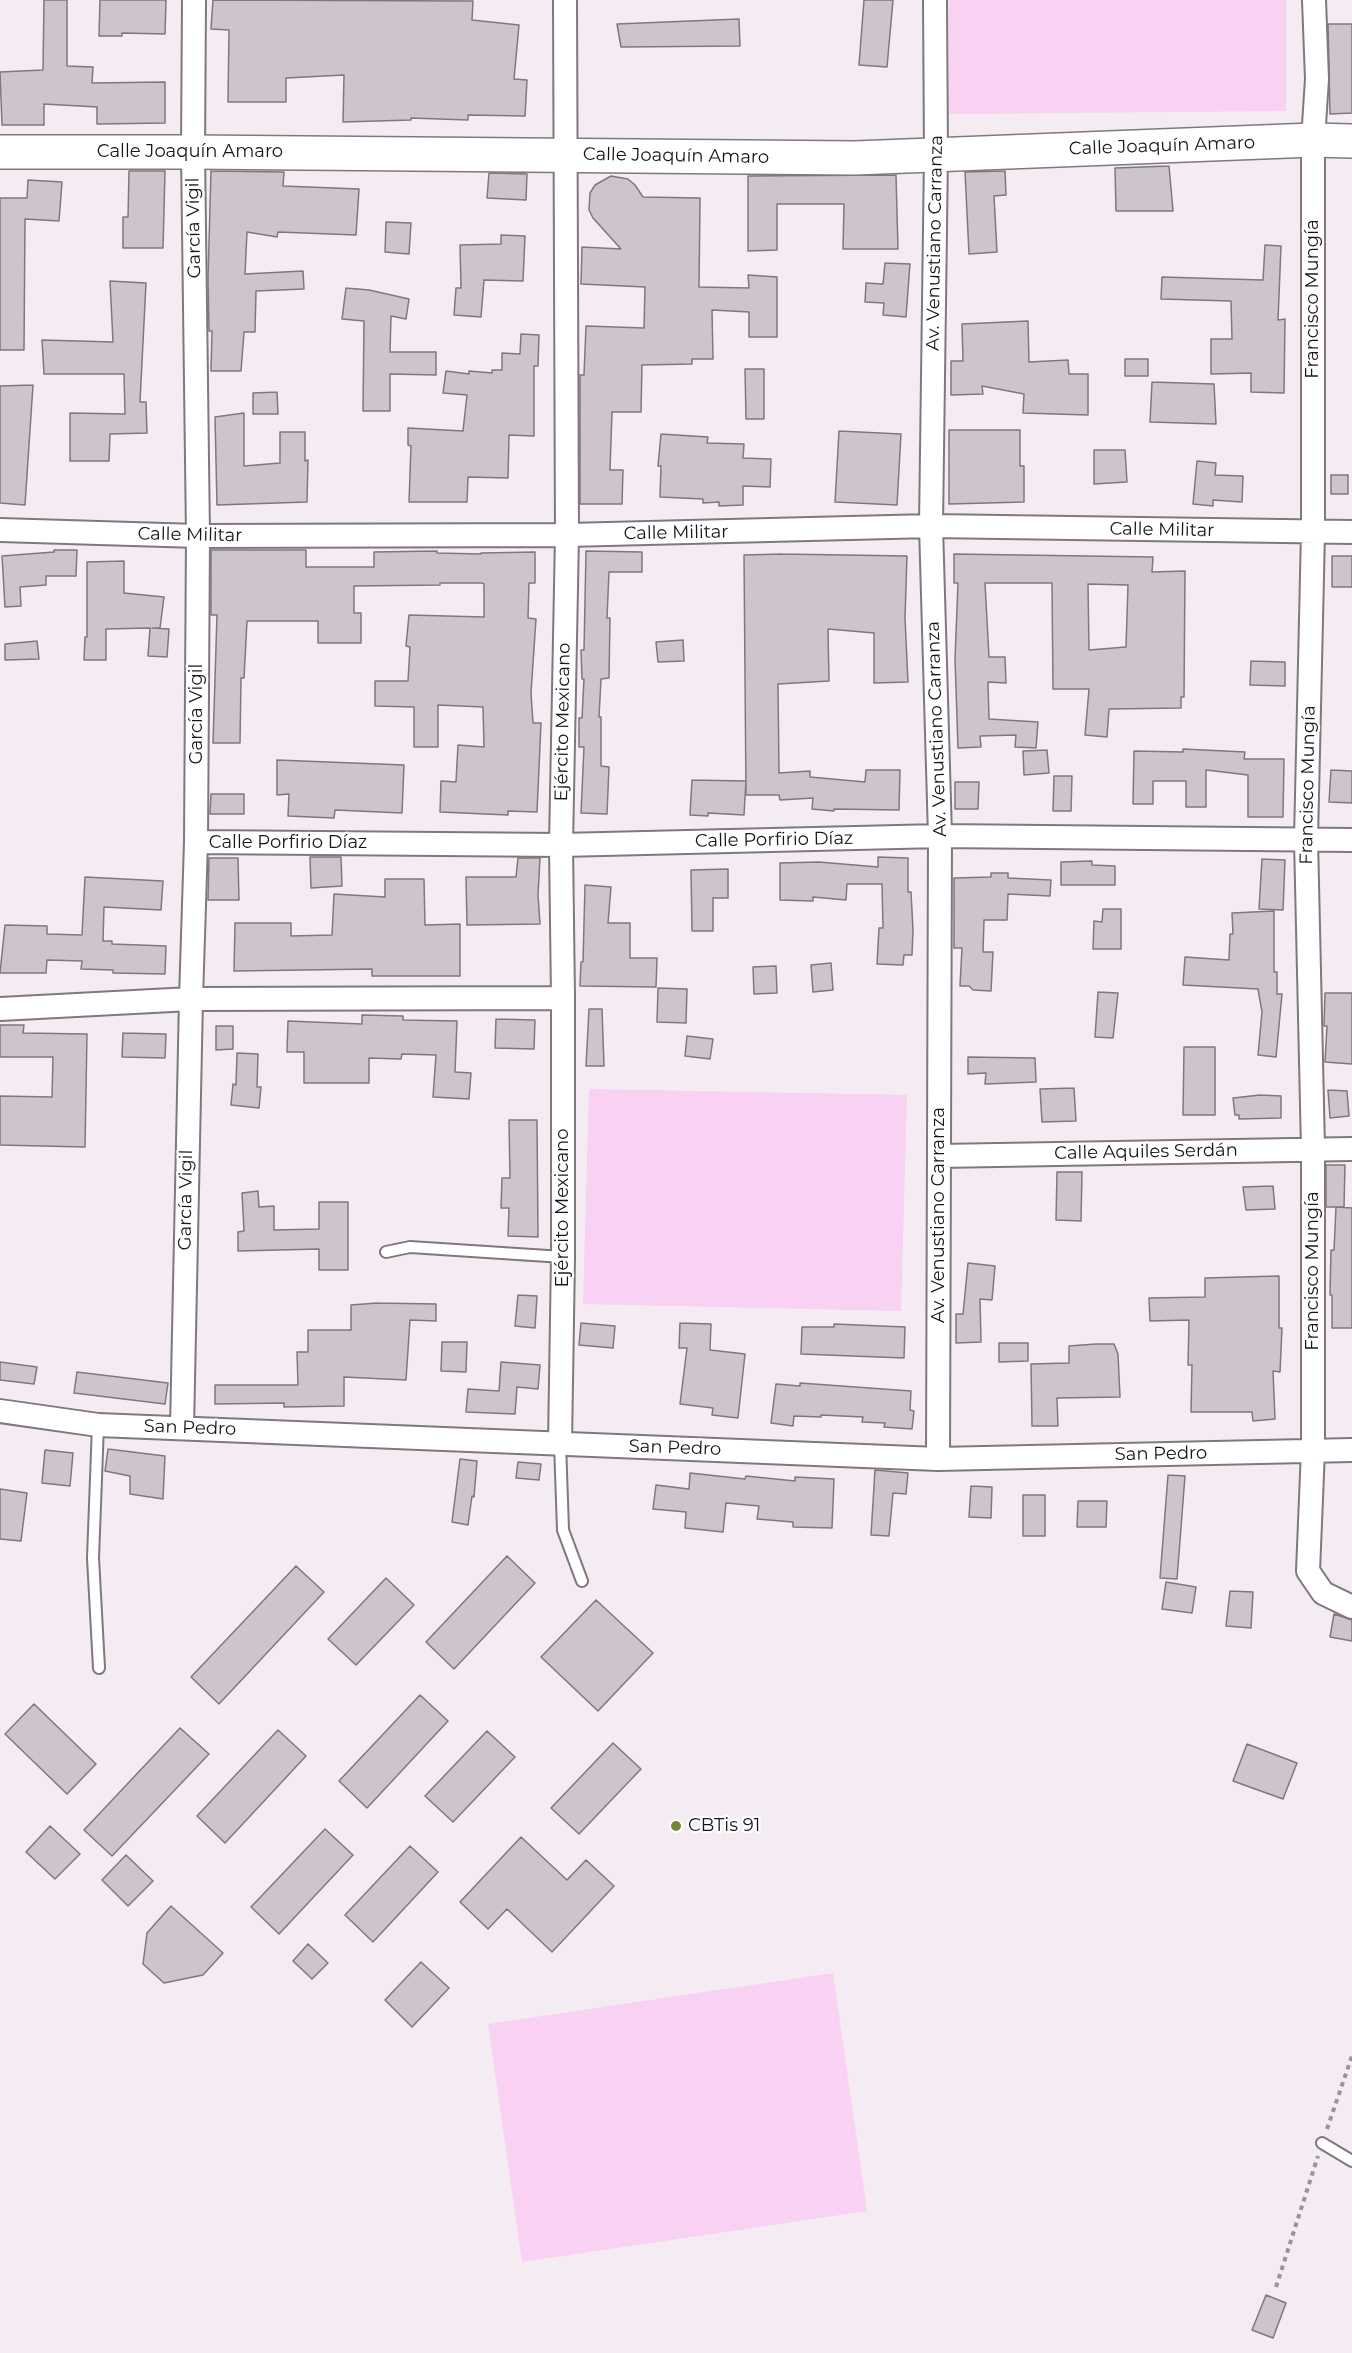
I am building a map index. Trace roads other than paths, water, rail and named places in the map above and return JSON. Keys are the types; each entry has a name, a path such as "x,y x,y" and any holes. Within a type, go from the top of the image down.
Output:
{"main road":[{"name":"Calle Joaquín Amaro","path":"0,152 855,158 1313,140 1352,141"}],"street":[{"name":"García Vigil","path":"182,1428 196,842 198,536 192,152 194,0"},
{"name":"Ejército Mexicano","path":"560,1443 563,1257 561,845 567,535 565,0"},
{"name":"Av. Venustiano Carranza","path":"935,0 936,154 931,526 940,836 938,1459"},
{"name":"Francisco Mungía","path":"1314,0 1317,80 1313,140 1313,532 1306,838 1313,1149 1313,1450 1308,1571 1323,1593 1352,1606"},
{"name":"Calle Militar","path":"0,530 198,536 567,535 931,526 1352,532"},
{"name":"Calle Porfirio Díaz","path":"196,842 561,845 940,836 1352,840"},
{"path":"0,1009 191,999 563,998"},
{"name":"Calle Aquiles Serdán","path":"939,1156 1352,1149"},
{"name":"San Pedro","path":"0,1411 98,1425 938,1459 1352,1450"}],"lane":[{"path":"386,1252 410,1247 563,1257"},
{"path":"98,1425 93,1558 99,1668"},
{"path":"560,1443 563,1530 582,1581"},
{"path":"1322,2143 1352,2161"}],"place":[{"name":"CBTis 91","path":"676,1826"}]}
